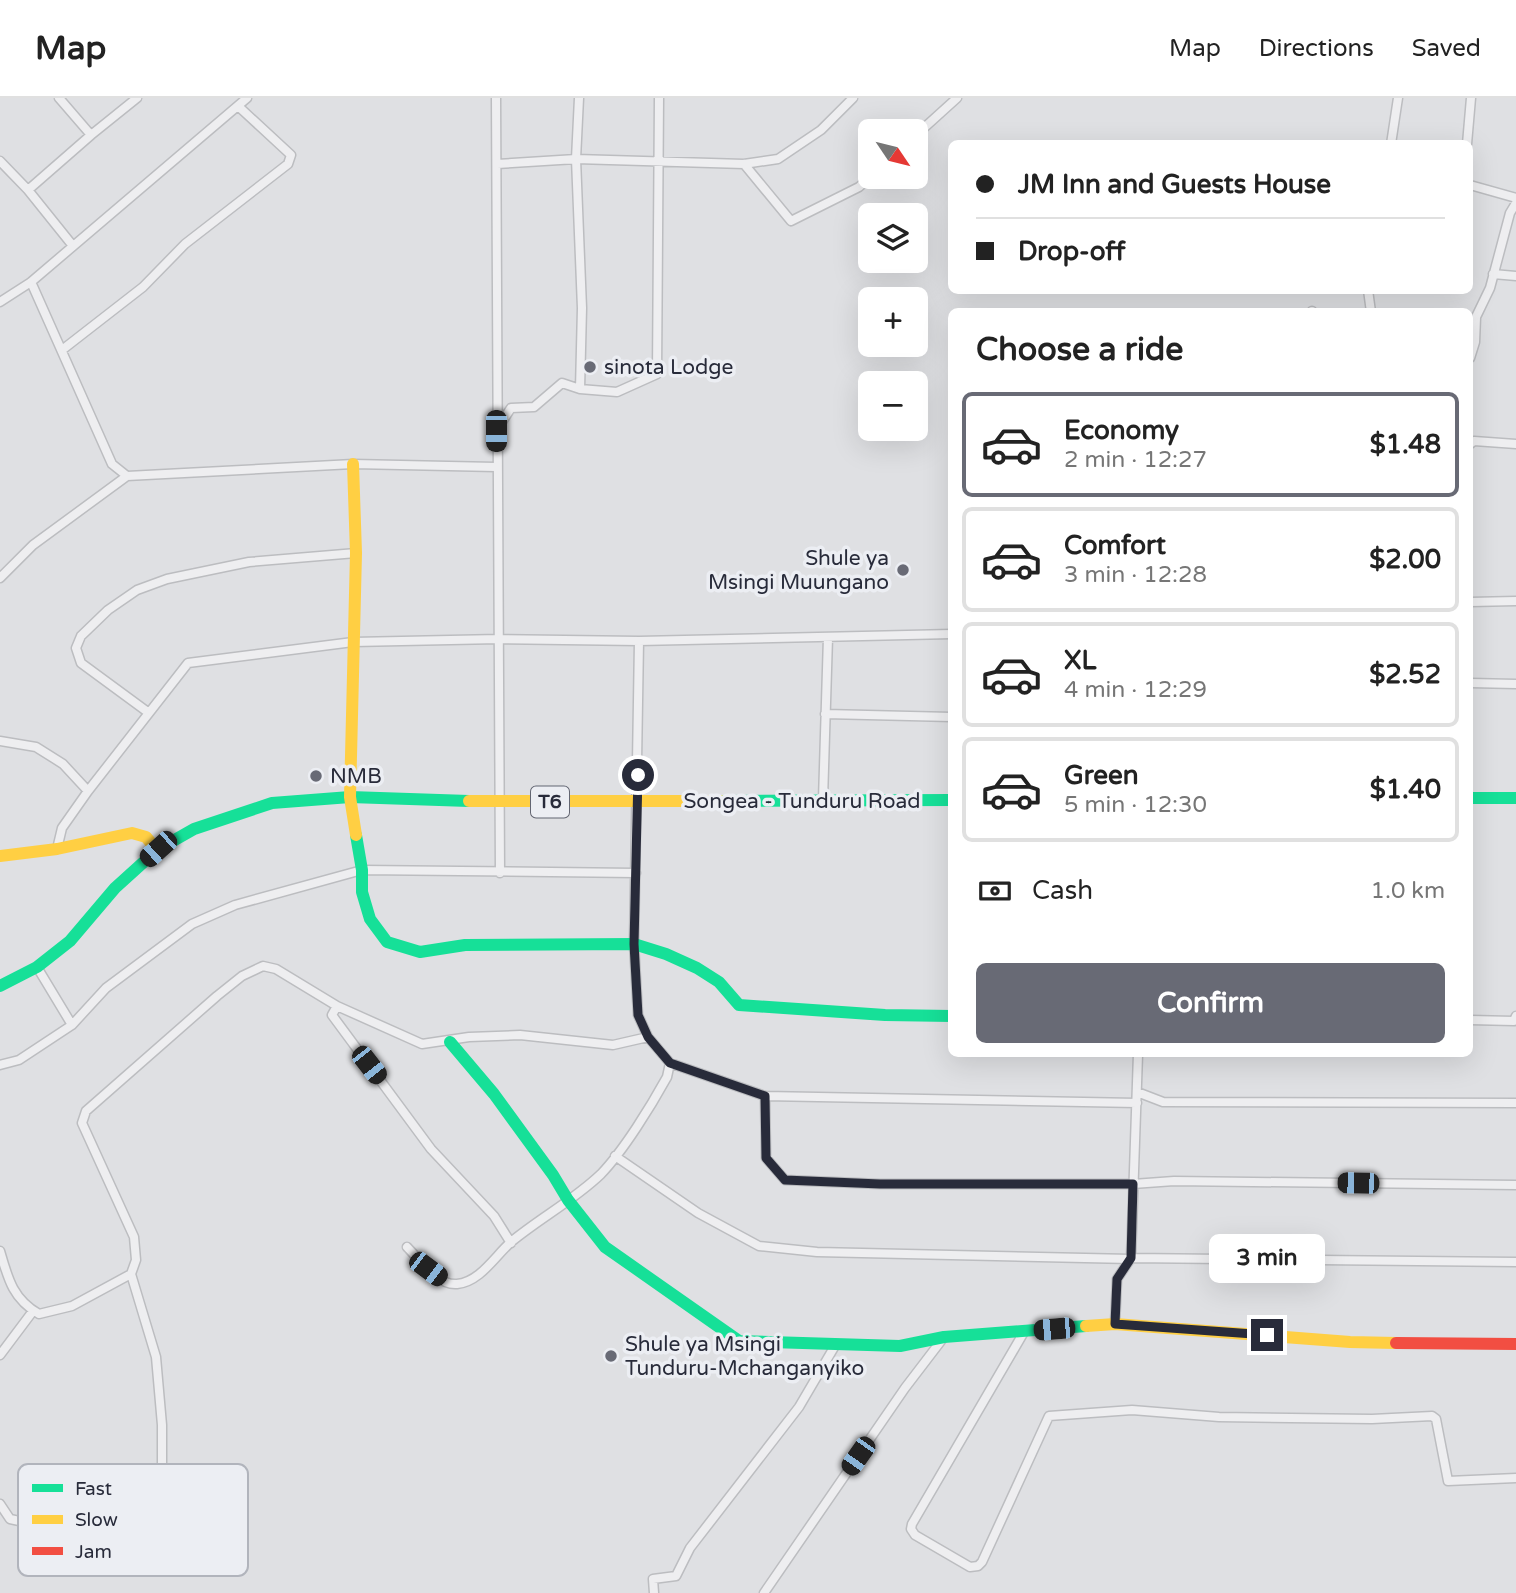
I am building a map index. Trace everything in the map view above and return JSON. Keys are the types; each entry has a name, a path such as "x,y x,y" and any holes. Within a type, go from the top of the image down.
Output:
{"main road":[{"path":"353,464 356,553 350,797 362,870 362,892 370,919 387,942 420,952 465,945 634,944 652,948 718,981 739,1004 885,1015 948,1016"},
{"name":"Songea - Tunduru Road","path":"158,849 194,829 272,803 350,797 498,802 948,800"},
{"path":"1473,798 1516,799"},
{"path":"0,856 57,849 132,833 146,837 158,849"},
{"name":"T6","path":"0,986 37,967 70,941 115,888 158,849"},
{"path":"450,1042 494,1094 568,1200 605,1247 739,1341 900,1346 944,1337 1115,1324 1350,1342 1516,1344"}],"street":[{"path":"59,98 91,135"},
{"path":"28,190 137,98"},
{"path":"0,302 31,282 247,98"},
{"path":"496,98 500,873"},
{"path":"579,98 576,159 582,308 580,388"},
{"path":"496,431 511,408 534,407 562,383 617,393 657,374 659,98"},
{"path":"497,164 576,159 744,164 778,159 821,130 853,98"},
{"path":"928,124 957,98"},
{"path":"1392,140 1398,98"},
{"path":"1467,140 1471,98"},
{"path":"62,350 143,287 185,244 288,164 291,155 238,106"},
{"path":"0,161 28,190 73,246"},
{"path":"744,164 791,221 858,188"},
{"path":"1473,186 1516,201 1510,213 1490,288 1476,317 1473,348"},
{"path":"1493,274 1516,276"},
{"path":"31,282 112,464 127,476"},
{"path":"1473,442 1516,444"},
{"path":"0,578 33,545 127,476 353,464 496,467"},
{"path":"149,713 80,663 76,648 81,636 108,610 137,590 167,579 249,562 356,553"},
{"path":"1473,602 1516,601"},
{"path":"57,849 62,828 88,791 188,663 352,642 499,639 639,641 948,634"},
{"path":"823,800 828,637"},
{"path":"639,641 634,944 638,1015 648,1037 670,1063 765,1096 1137,1103"},
{"path":"1473,683 1516,684"},
{"path":"825,714 948,717"},
{"path":"0,741 36,747 62,764 88,791"},
{"path":"0,1065 19,1060 72,1025 106,988 192,923 235,905 362,870 636,873"},
{"path":"162,1464 162,1424 156,1357 131,1274 136,1259 134,1237 82,1123 86,1111 217,996 263,965 276,969 337,1006 422,1044 450,1042 469,1037 520,1035 613,1045 648,1037"},
{"path":"37,967 72,1025"},
{"path":"337,1006 332,1015 355,1047 431,1149 494,1216 511,1243"},
{"path":"1473,1020 1514,1021 1516,1016"},
{"path":"1115,1324 1117,1279 1131,1259 1138,1057"},
{"path":"407,1247 445,1282 456,1284 474,1279 511,1243 602,1173 660,1089 667,1077 670,1063"},
{"path":"1138,1092 1163,1102 1516,1103"},
{"path":"765,1096 766,1158 785,1180 880,1184 1133,1184 1174,1181 1516,1185"},
{"path":"615,1156 698,1213 759,1246 817,1252 1131,1259 1516,1262"},
{"path":"0,1251 8,1279 24,1305 38,1314 72,1306 131,1274"},
{"path":"0,1355 33,1311"},
{"path":"1024,1332 912,1524 911,1529 915,1535 971,1567 982,1562 1049,1416 1132,1410 1219,1417 1372,1419 1432,1416 1436,1419 1448,1481 1516,1478"},
{"path":"764,1593 905,1388 944,1337"},
{"path":"654,1593 653,1579 676,1576 690,1548 799,1407 836,1344"},
{"path":"0,1504 10,1519 18,1521"}],"traffic: fast":[{"path":"0,986 37,967 70,941 115,888 157,850 194,829 272,803 350,797 469,801"},
{"path":"1473,798 1516,798"},
{"path":"721,801 948,800"},
{"path":"356,835 362,870 362,892 370,919 387,942 420,952 465,945 634,944 697,968 719,982 739,1005 885,1015 948,1016"},
{"path":"450,1042 494,1094 568,1200 605,1247 739,1341 900,1346 944,1337 1086,1326"}],"traffic: slow":[{"path":"353,464 356,553 350,797 356,835"},
{"path":"469,801 721,801"},
{"path":"0,856 57,849 132,833 146,837 157,850"},
{"path":"1086,1326 1115,1324 1350,1342 1396,1343"}],"traffic: jam":[{"path":"1396,1343 1516,1344"}],"place":[{"name":"sinota Lodge","path":"590,367"},
{"name":"Shule ya Msingi Muungano","path":"903,570"},
{"name":"NMB","path":"316,776"},
{"name":"Shule ya Msingi Tunduru-Mchanganyiko","path":"611,1356"}],"route":[{"path":"638,775 634,944 638,1015 648,1037 670,1063 765,1096 766,1158 785,1180 880,1184 1133,1184 1131,1258 1117,1279 1115,1324 1267,1335"}]}
